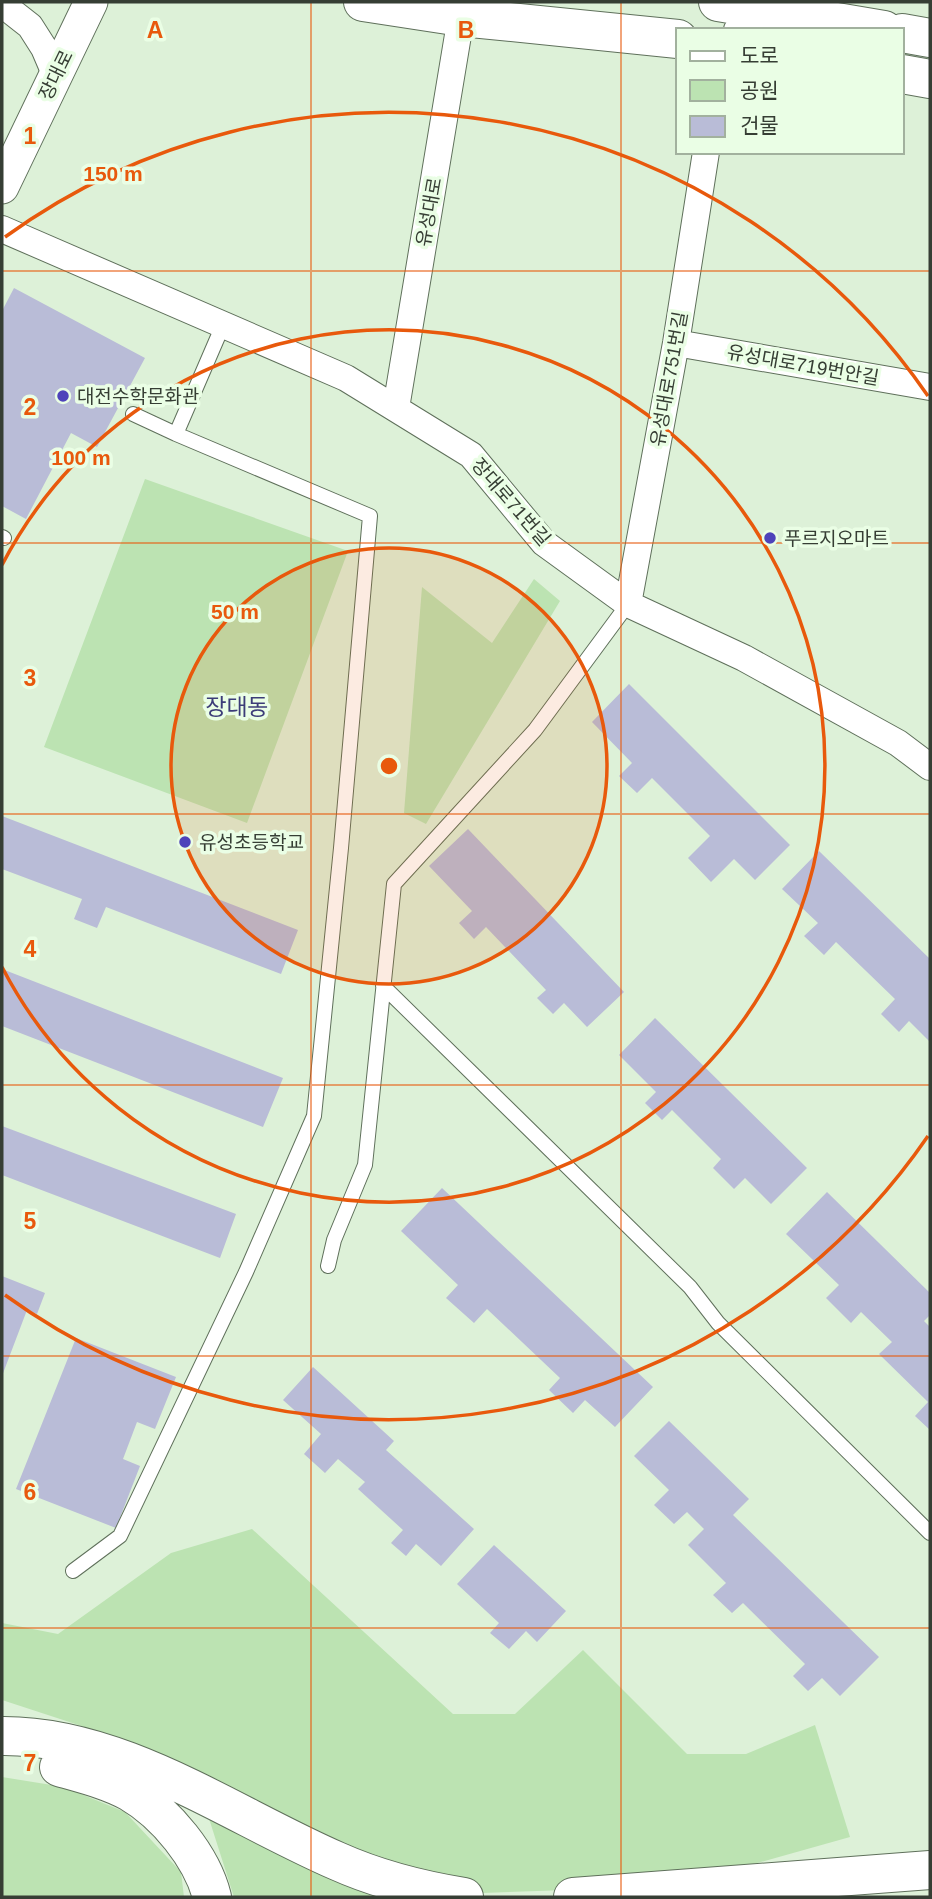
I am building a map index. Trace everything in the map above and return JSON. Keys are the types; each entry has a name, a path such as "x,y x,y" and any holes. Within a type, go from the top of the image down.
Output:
{"main road":[{"path":"363,2 461,17 676,39"},
{"path":"718,2 752,13 868,28"},
{"path":"904,33 930,38"},
{"path":"904,74 930,79"},
{"path":"2,1736 79,1746 122,1758 339,1862 406,1885 464,1897"},
{"path":"2,1760 20,1759 53,1766 97,1777 130,1792 156,1811 180,1838 198,1863 212,1897"},
{"path":"573,1897 930,1870"},
{"path":"898,1897 930,1885"}],"street":[{"name":"장대로","path":"2,187 90,2"},
{"path":"2,4 30,26 44,48 56,76"},
{"name":"유성대로","path":"396,408 461,17"},
{"name":"유성대로751번길","path":"628,604 676,343 706,154"},
{"name":"장대로71번길","path":"2,229 346,378 471,455 544,543 628,604 744,658 898,743 930,767"},
{"name":"유성대로719번안길","path":"676,343 930,387"}],"lane":[{"path":"176,434 223,324"},
{"path":"73,1571 120,1536 246,1272 314,1116 370,516 133,414"},
{"path":"328,1266 334,1240 365,1165 394,884 535,730 628,604"},
{"path":"383,985 690,1287 718,1323 930,1533"}],"green space":[{"path":"145,479 348,551 247,823 44,747"},
{"path":"534,579 560,601 426,824 404,813 422,587 492,643"},
{"path":"252,1529 453,1714 515,1714 583,1650 687,1754 746,1754 815,1725 850,1837 743,1867 626,1888 482,1893 380,1870 106,1734 2,1700 2,1623 58,1634 171,1553"},
{"path":"2,1777 64,1787 125,1812 181,1872 184,1897 2,1897"},
{"path":"205,1806 411,1897 234,1897"}],"building":[{"name":"대전수학문화관","path":"14,288 145,358 97,447 71,433 26,519 2,506 2,311"},
{"path":"629,684 790,845 755,880 734,859 711,882 688,858 710,836 652,778 637,793 619,776 632,763 592,722"},
{"path":"2,816 298,930 281,974 106,907 97,928 74,919 82,899 2,869"},
{"path":"468,829 624,992 587,1027 564,1003 553,1014 537,998 546,990 486,927 474,939 459,923 472,911 429,866"},
{"path":"819,851 930,959 930,1042 909,1021 899,1032 881,1014 895,999 836,942 824,955 804,936 818,923 782,889"},
{"path":"2,969 283,1078 263,1127 2,1026"},
{"path":"655,1018 807,1168 771,1204 745,1178 734,1189 713,1168 721,1159 672,1110 662,1120 645,1103 656,1092 619,1055"},
{"path":"2,1126 236,1214 220,1258 2,1175"},
{"path":"442,1188 653,1387 615,1427 585,1400 573,1413 549,1390 560,1378 487,1309 474,1323 446,1298 458,1285 401,1231"},
{"path":"827,1192 930,1293 930,1315 924,1321 930,1327 930,1430 915,1416 928,1402 879,1354 892,1342 861,1312 851,1323 826,1298 839,1285 786,1234"},
{"path":"2,1276 45,1293 37,1314 27,1310 2,1376"},
{"path":"76,1338 176,1377 155,1429 137,1422 123,1459 140,1466 116,1528 16,1489"},
{"path":"313,1367 394,1441 386,1450 474,1529 441,1566 416,1544 406,1556 391,1543 403,1530 358,1489 365,1482 338,1459 325,1473 304,1454 321,1434 283,1400"},
{"path":"669,1421 749,1499 733,1515 879,1657 840,1696 822,1678 808,1691 793,1676 805,1664 743,1603 732,1613 713,1595 726,1583 688,1545 704,1529 687,1512 674,1524 654,1505 669,1490 634,1456"},
{"path":"494,1545 566,1611 537,1642 526,1631 509,1649 490,1633 499,1623 457,1584"}],"place":[{"name":"대전수학문화관","path":"63,396"},
{"name":"푸르지오마트","path":"770,538"},
{"name":"유성초등학교","path":"185,842"}],"district":[{"name":"장대동","path":"237,707"}]}
